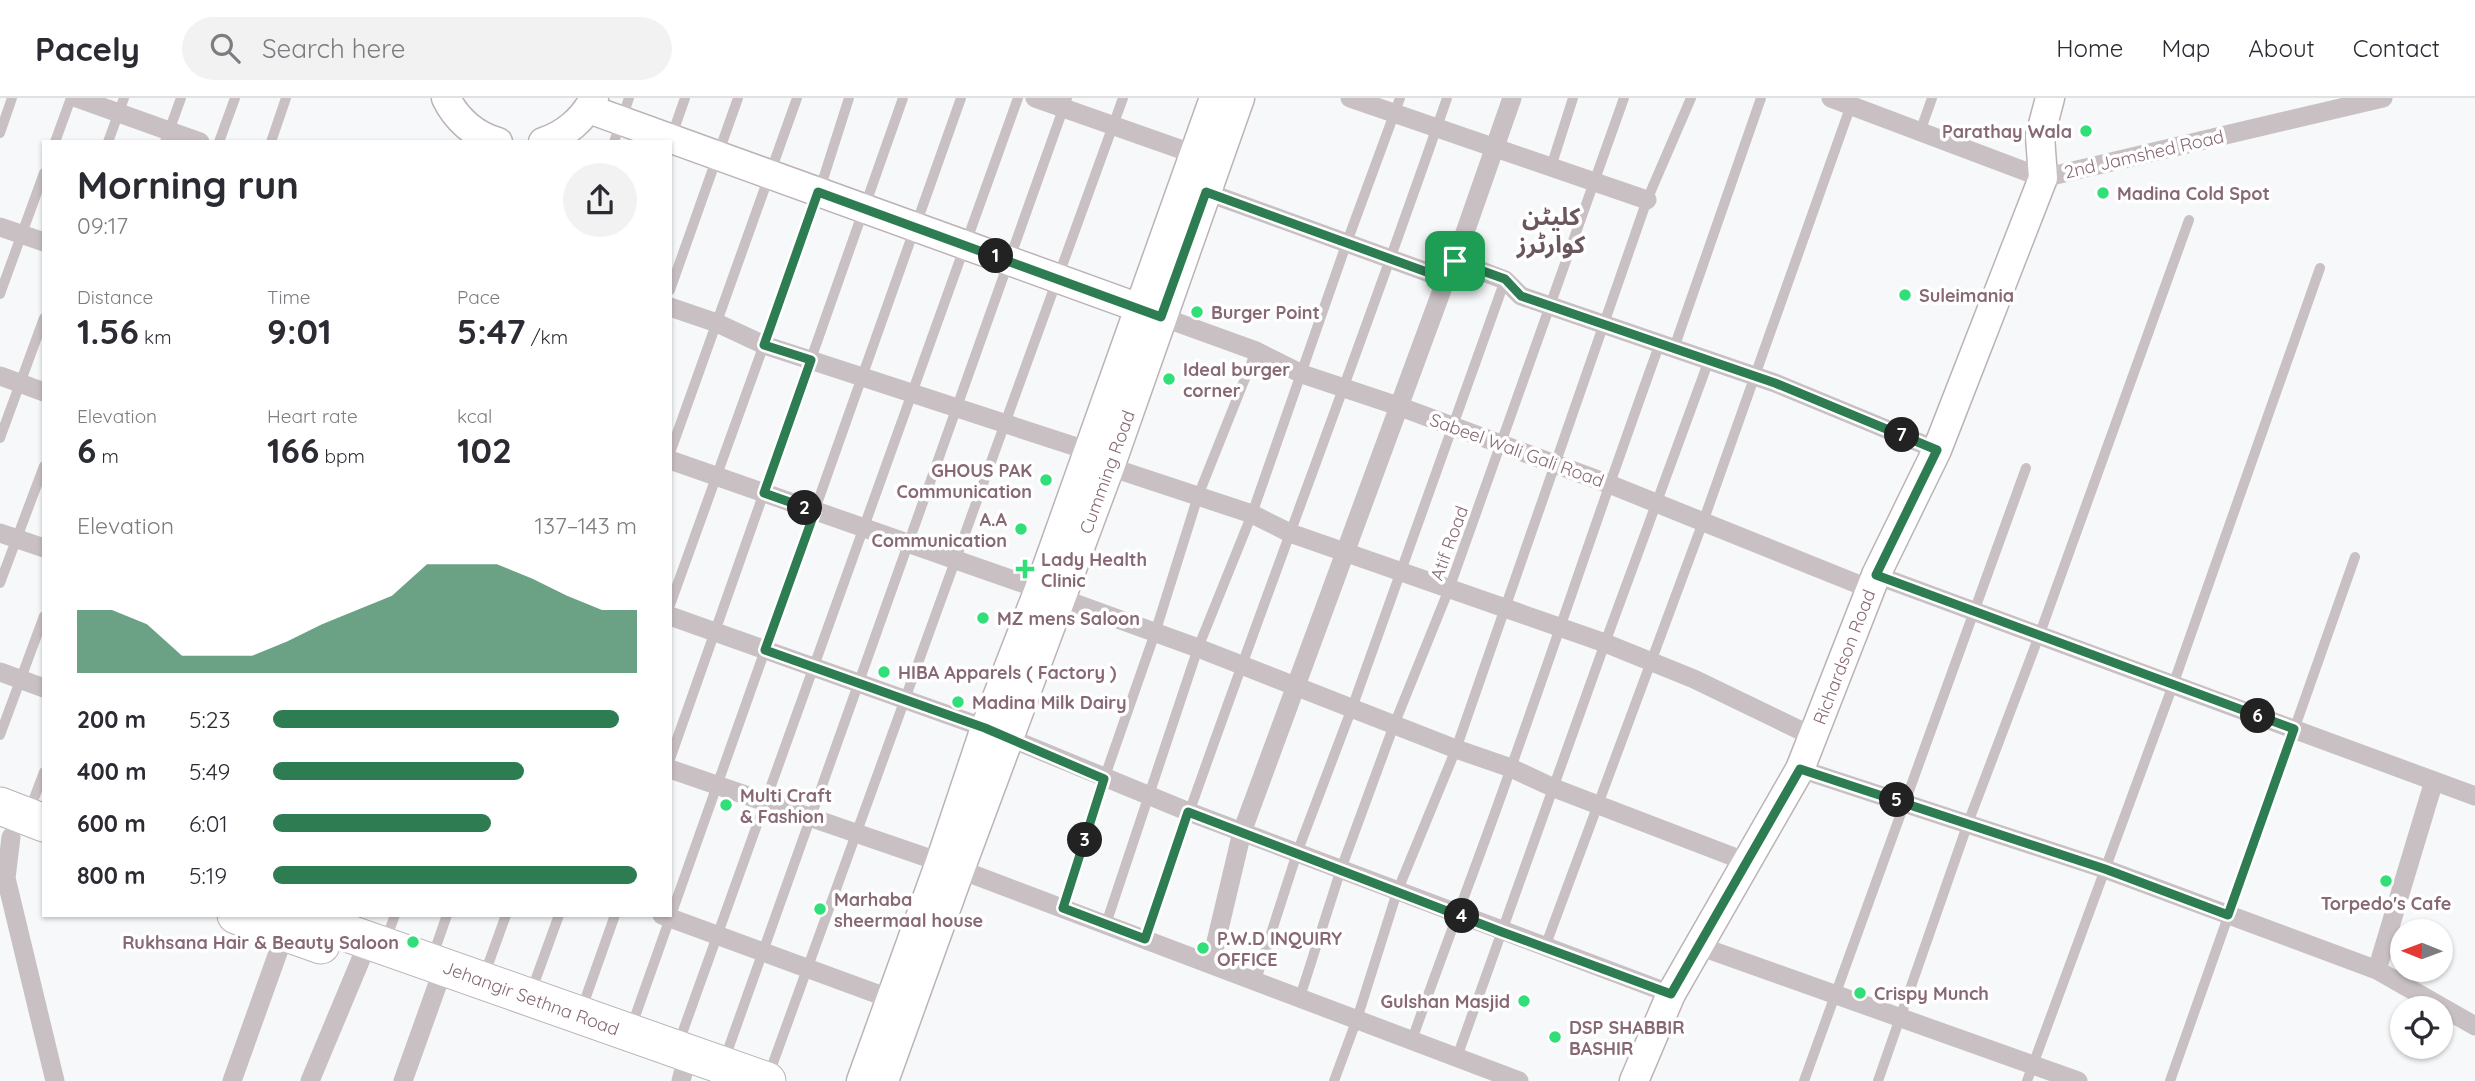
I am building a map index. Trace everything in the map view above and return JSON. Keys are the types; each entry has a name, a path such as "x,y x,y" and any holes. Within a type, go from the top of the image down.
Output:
{"highway":[{"name":"Jehangir Sethna Road","path":"248,917 380,940 434,974 693,1070 766,1081"},
{"name":"Jehangir Sethna Road","path":"434,974 483,980 629,1032 693,1070"}],"street":[{"path":"78,98 122,105 167,137 187,140"},
{"path":"446,98 467,135 489,140"},
{"path":"1035,98 1065,103 1113,126 1194,154"},
{"name":"Cumming Road","path":"884,1081 950,866 1150,312 1194,154 1214,98"},
{"name":"Cumming Road","path":"1150,312 1206,192 1240,98"},
{"path":"1350,98 1397,106 1437,128 1647,200"},
{"path":"1211,963 1242,832 1398,406 1455,261 1512,98"},
{"name":"2nd Jamshed Road","path":"1831,98 1852,102 1920,132 2043,178 2383,98"},
{"name":"Richardson Road","path":"1633,1081 1671,994 1800,769 1873,582 1937,450 2043,178 2040,136 2050,98"},
{"path":"547,140 570,129 591,104 670,140"},
{"path":"672,141 1150,312"},
{"path":"1206,192 1446,279"},
{"path":"0,227 42,241"},
{"path":"1455,261 1505,279 1521,296 1754,375 1937,450"},
{"path":"672,308 717,323 764,345 1005,424 1252,514 1290,533 1605,643 1694,679 1814,737"},
{"name":"Sabeel Wali Gali Road","path":"1150,312 1256,351 1342,389 1398,406 1609,484 1703,522 1873,582 1973,611 2475,796"},
{"path":"0,376 42,391"},
{"path":"672,461 1198,648 1747,862"},
{"path":"8,537 42,547"},
{"path":"672,617 997,734 1188,812 1671,994"},
{"path":"0,672 42,687"},
{"path":"1800,769 2105,869 2377,971 2475,1026"},
{"path":"672,770 950,866 1519,1081"},
{"path":"2377,971 2434,781"},
{"path":"21,827 6,878 55,1081"},
{"name":"Cumming Road","path":"861,1081 891,999 950,866"},
{"path":"666,917 891,999"},
{"path":"232,1081 290,924"},
{"path":"310,1081 380,940"},
{"path":"1699,946 1900,1018 2031,1073 2078,1081"},
{"path":"404,1081 434,974"}],"lane":[{"path":"0,134 12,98"},
{"path":"56,140 71,98"},
{"path":"167,137 181,98"},
{"path":"220,140 235,98"},
{"path":"272,140 286,98"},
{"path":"670,140 685,98"},
{"path":"672,284 738,98"},
{"path":"672,447 797,98"},
{"path":"672,599 849,98"},
{"path":"672,753 902,98"},
{"path":"672,902 717,786 961,98"},
{"path":"693,1070 717,935 1018,98"},
{"path":"766,1081 1123,98"},
{"path":"1145,939 1188,812 1391,259 1447,98"},
{"path":"1551,167 1573,98"},
{"name":"Atif Road","path":"1300,997 1341,869 1394,725 1449,589 1625,98"},
{"path":"1334,1081 1357,1019 1397,892 1456,749 1647,200 1691,98"},
{"path":"1412,1040 1511,768 1609,484 1667,345 1761,98"},
{"path":"1920,132 1932,98"},
{"path":"1545,947 1703,522 1852,102"},
{"path":"693,1070 763,952 1065,103"},
{"path":"109,140 122,105"},
{"path":"1107,924 1198,648 1252,514 1397,106"},
{"path":"0,294 42,179"},
{"path":"1878,1081 1968,823 2039,636 2189,220"},
{"path":"2031,1073 2173,685 2320,268"},
{"path":"1256,980 1297,853 1352,708 1505,279"},
{"path":"0,438 42,323"},
{"path":"1063,908 1198,496 1256,351"},
{"path":"1457,1057 1709,360"},
{"path":"1804,1081 2026,468"},
{"path":"0,583 8,537 42,470"},
{"path":"2170,1081 2355,557"},
{"path":"0,735 42,621"},
{"path":"21,827 42,777"},
{"path":"434,974 447,917"},
{"path":"483,980 505,917"},
{"path":"530,996 558,917"},
{"path":"580,1015 614,917"},
{"path":"629,1032 666,917"}],"place":[{"name":"Parathay Wala","path":"2086,131"},
{"name":"Madina Cold Spot","path":"2103,193"},
{"name":"Suleimania","path":"1905,295"},
{"name":"Burger Point","path":"1197,312"},
{"name":"Ideal burger corner","path":"1169,379"},
{"name":"GHOUS PAK Communication","path":"1046,480"},
{"name":"A.A Communication","path":"1021,529"},
{"name":"Lady Health Clinic","path":"1025,569"},
{"name":"MZ mens Saloon","path":"983,618"},
{"name":"HIBA Apparels ( Factory )","path":"884,672"},
{"name":"Madina Milk Dairy","path":"958,702"},
{"name":"Multi Craft & Fashion","path":"726,805"},
{"name":"Torpedo's Cafe","path":"2386,881"},
{"name":"Marhaba sheermaal house","path":"820,909"},
{"name":"Rukhsana Hair & Beauty Saloon","path":"413,942"},
{"name":"P.W.D INQUIRY OFFICE","path":"1203,948"},
{"name":"Crispy Munch","path":"1860,993"},
{"name":"Gulshan Masjid","path":"1524,1001"},
{"name":"DSP SHABBIR BASHIR","path":"1555,1037"}],"district":[{"name":"کلیٹن کوارٹرز","path":"1551,230"}],"route":[{"path":"818,192 1161,317 1206,192 1446,279 1455,261 1505,279 1521,296 1775,383 1937,450 1876,575 2294,729 2228,915 2105,869 1800,769 1671,994 1188,812 1145,939 1063,908 1104,779 985,728 765,650 815,511 764,493 811,360 764,345 818,192"}]}
